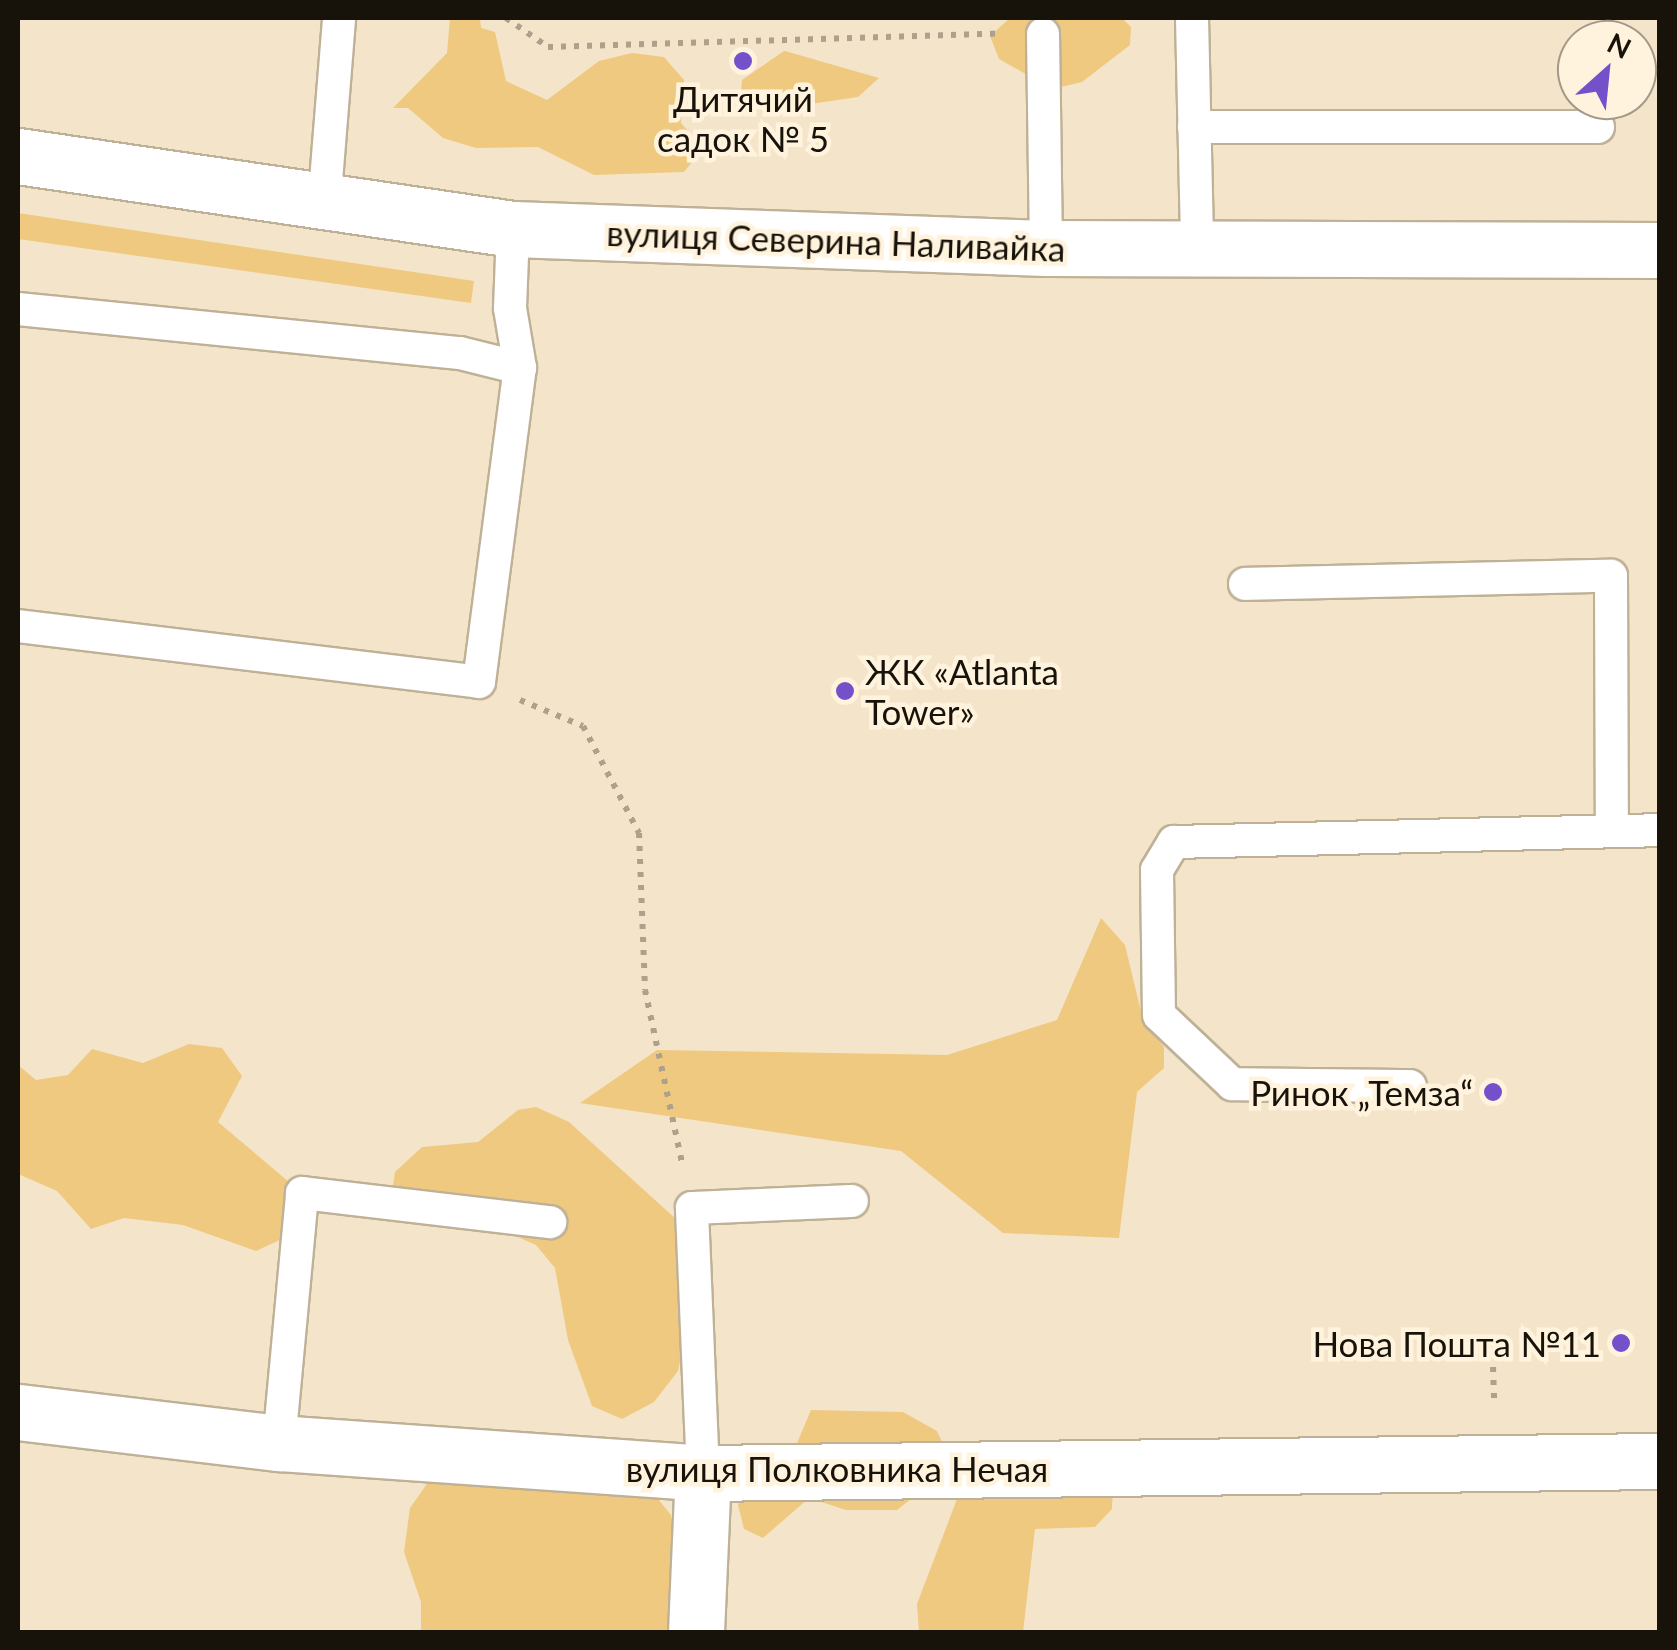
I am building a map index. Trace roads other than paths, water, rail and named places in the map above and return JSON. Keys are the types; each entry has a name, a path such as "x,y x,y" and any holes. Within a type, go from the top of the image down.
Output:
{"street":[{"name":"вулиця Северина Наливайка","path":"18,156 324,206 512,229 1046,248 1660,250"},
{"name":"вулиця Полковника Нечая","path":"18,1412 279,1443 703,1473 1660,1461"},
{"path":"696,1632 703,1473"}],"lane":[{"path":"324,206 340,18"},
{"path":"1192,18 1197,246"},
{"path":"1043,34 1046,248"},
{"path":"1194,127 1598,127"},
{"path":"18,626 479,682 520,368 510,308 512,229"},
{"path":"18,309 460,353 520,368"},
{"path":"1245,584 1611,576 1612,831"},
{"path":"1410,1086 1232,1084 1160,1015 1157,870 1174,842 1660,830"},
{"path":"279,1443 302,1193 550,1222"},
{"path":"703,1473 692,1208 852,1201"}],"place":[{"name":"Дитячий садок № 5","path":"743,61"},
{"name":"ЖК «Atlanta Tower»","path":"845,691"},
{"name":"Ринок „Темза“","path":"1493,1092"},
{"name":"Нова Пошта №11","path":"1621,1343"}]}
